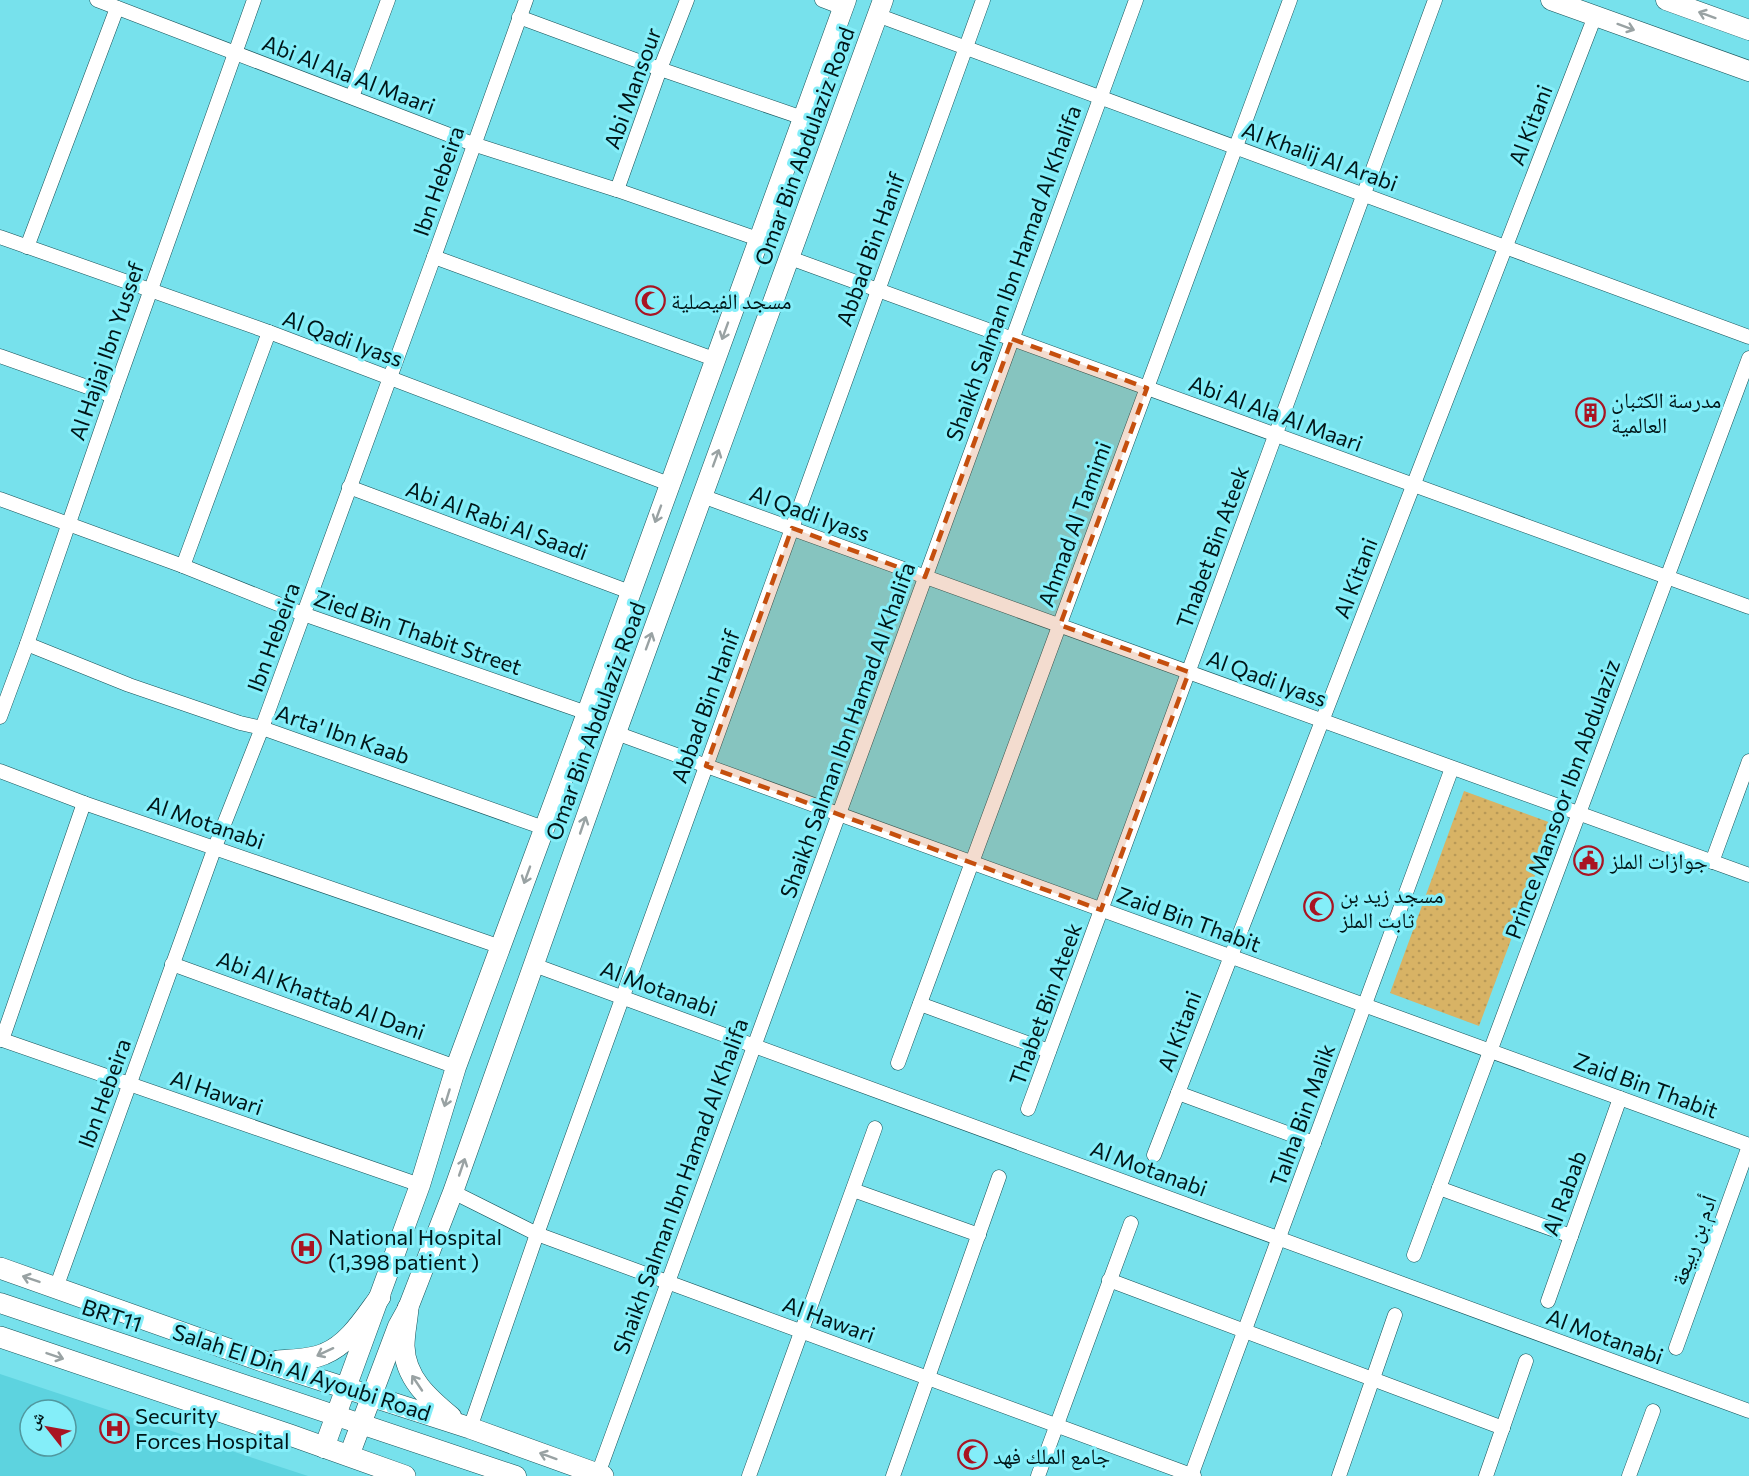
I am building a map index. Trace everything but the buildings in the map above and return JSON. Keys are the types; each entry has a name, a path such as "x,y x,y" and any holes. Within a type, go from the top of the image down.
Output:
{"main road":[{"path":"1551,0 1749,71"},
{"path":"1666,0 1749,30"},
{"name":"Omar Bin Abdulaziz Road","path":"324,1448 420,1185 456,1067 844,4"},
{"name":"Omar Bin Abdulaziz Road","path":"349,1456 398,1326 408,1308 453,1192 616,733 880,7"},
{"name":"Salah El Din Al Ayoubi Road","path":"0,1268 265,1362 464,1426 600,1475"},
{"path":"265,1362 302,1360 331,1351 360,1323 380,1297"},
{"name":"BRT11","path":"0,1303 516,1476"},
{"path":"408,1308 404,1344 407,1367 423,1393 464,1426"},
{"path":"0,1337 405,1476"}],"street":[{"name":"Abi Al Ala Al Maari","path":"97,0 473,144 618,190 758,239"},
{"name":"Al Hajjaj Ibn Yussef","path":"0,717 254,0"},
{"path":"352,97 388,0"},
{"name":"Ibn Hebeira","path":"56,1287 172,964 262,728 434,257 525,0"},
{"name":"Abi Mansour","path":"618,190 660,69 687,0"},
{"path":"822,0 844,4"},
{"name":"Abbad Bin Hanif","path":"464,1426 537,1234 983,0"},
{"name":"Shaikh Salman Ibn Hamad Al Khalifa","path":"600,1475 667,1282 1136,0"},
{"name":"Ahmad Al Tamimi","path":"898,1063 1290,0"},
{"name":"Thabet Bin Ateek","path":"1028,1109 1435,0"},
{"name":"Al Khalij Al Arabi","path":"880,7 965,47 1749,337"},
{"path":"27,247 117,8"},
{"name":"Al Kitani","path":"1154,1155 1595,16"},
{"path":"519,17 803,118"},
{"name":"Al Qadi Iyass","path":"0,237 269,332 669,484"},
{"path":"434,257 714,359"},
{"name":"Abi Al Ala Al Maari","path":"790,258 1749,607"},
{"path":"183,566 269,332"},
{"path":"0,356 113,396"},
{"name":"Prince Mansoor Ibn Abdulaziz","path":"1414,1255 1749,358"},
{"name":"Abi Al Rabi Al Saadi","path":"349,487 630,592"},
{"name":"Al Qadi Iyass","path":"702,496 1749,875"},
{"name":"Zied Bin Thabit Street","path":"0,499 183,566 303,614 587,713"},
{"name":"Arta' Ibn Kaab","path":"27,644 129,685 240,723 262,728 544,828"},
{"name":"Zaid Bin Thabit","path":"616,733 1749,1145"},
{"path":"1712,862 1749,762"},
{"name":"Talha Bin Malik","path":"1192,1476 1452,768"},
{"name":"Al Motanabi","path":"0,771 84,803 501,947"},
{"path":"1,1039 84,803"},
{"name":"Abi Al Khattab Al Dani","path":"172,964 456,1067"},
{"name":"Al Motanabi","path":"534,965 1749,1411"},
{"path":"920,1004 1049,1051"},
{"name":"Al Hawari","path":"1,1039 420,1185"},
{"path":"1178,1093 1314,1143"},
{"name":"Al Rabab","path":"1548,1301 1620,1098"},
{"path":"749,1476 875,1128"},
{"name":"أدم بن ربيعة","path":"1676,1348 1749,1145"},
{"path":"893,1476 999,1177"},
{"path":"1439,1188 1571,1236"},
{"path":"853,1190 979,1236"},
{"name":"Al Hawari","path":"453,1192 537,1234 1192,1476"},
{"path":"1038,1476 1131,1223"},
{"path":"1110,1280 1503,1428"},
{"path":"1339,1476 1395,1315"},
{"path":"1486,1476 1526,1361"},
{"path":"1629,1476 1653,1411"}],"highlighted area":[{"path":"1012,339 1147,388 1060,625 1189,672 1101,910 706,766 792,528 925,577"}],"shaded area":[{"path":"1464,791 1554,824 1479,1026 1390,993"},
{"name":"Security Forces Hospital","path":"0,1374 72,1398 18,1398 18,1458 78,1458 78,1400 308,1476 0,1476"}],"place":[{"name":"مسجد الفيصلية","path":"650,300"},
{"name":"مدرسة الكثبان العالمية","path":"1590,412"},
{"name":"جوازات الملز","path":"1589,860"},
{"name":"مسجد زيد بن ثابت الملز","path":"1319,907"},
{"name":"National Hospital (1,398 patient )","path":"307,1249"},
{"name":"Security Forces Hospital","path":"114,1428"},
{"name":"جامع الملك فهد","path":"972,1455"}]}
